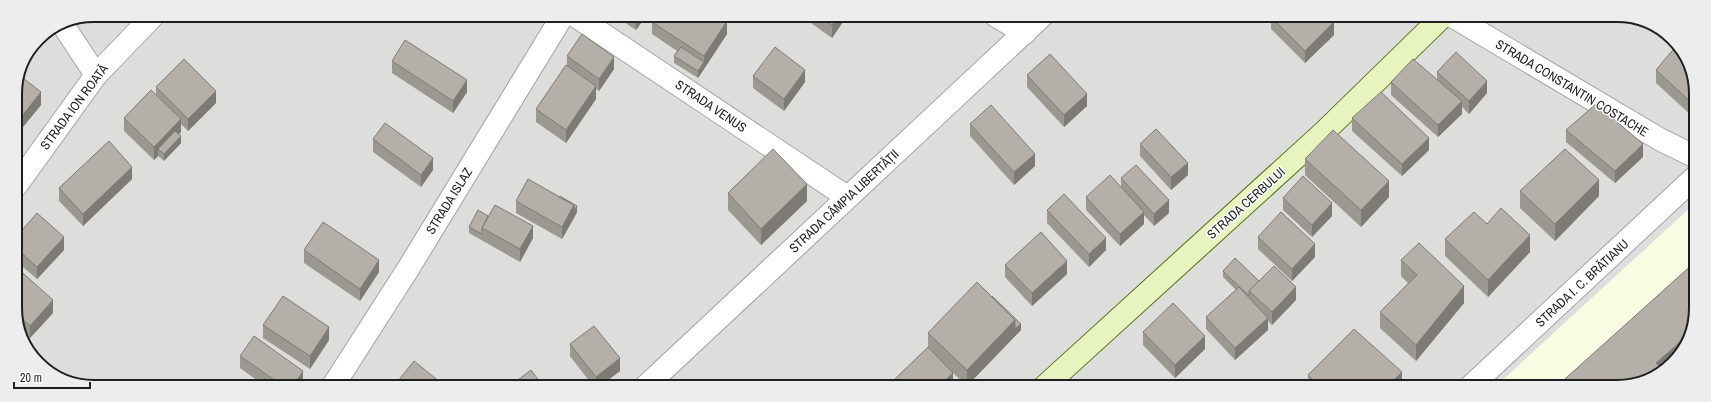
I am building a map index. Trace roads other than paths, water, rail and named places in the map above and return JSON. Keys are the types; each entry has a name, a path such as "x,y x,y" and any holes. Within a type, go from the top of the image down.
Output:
{"street":[{"name":"STRADA ION ROATĂ","path":"22,178 96,75 147,22"},
{"name":"STRADA ISLAZ","path":"337,380 408,269 560,22"},
{"name":"STRADA VENUS","path":"583,22 847,197"},
{"path":"1006,22 1024,33"},
{"name":"STRADA CÂMPIA LIBERTĂȚII","path":"652,380 1036,22"},
{"name":"STRADA CERBULUI","path":"1052,380 1324,132 1437,22"},
{"name":"STRADA CONSTANTIN COSTACHE","path":"1462,22 1661,140 1689,154"},
{"path":"65,28 96,75"},
{"name":"STRADA I. C. BRĂTIANU","path":"1478,380 1689,183"}]}
